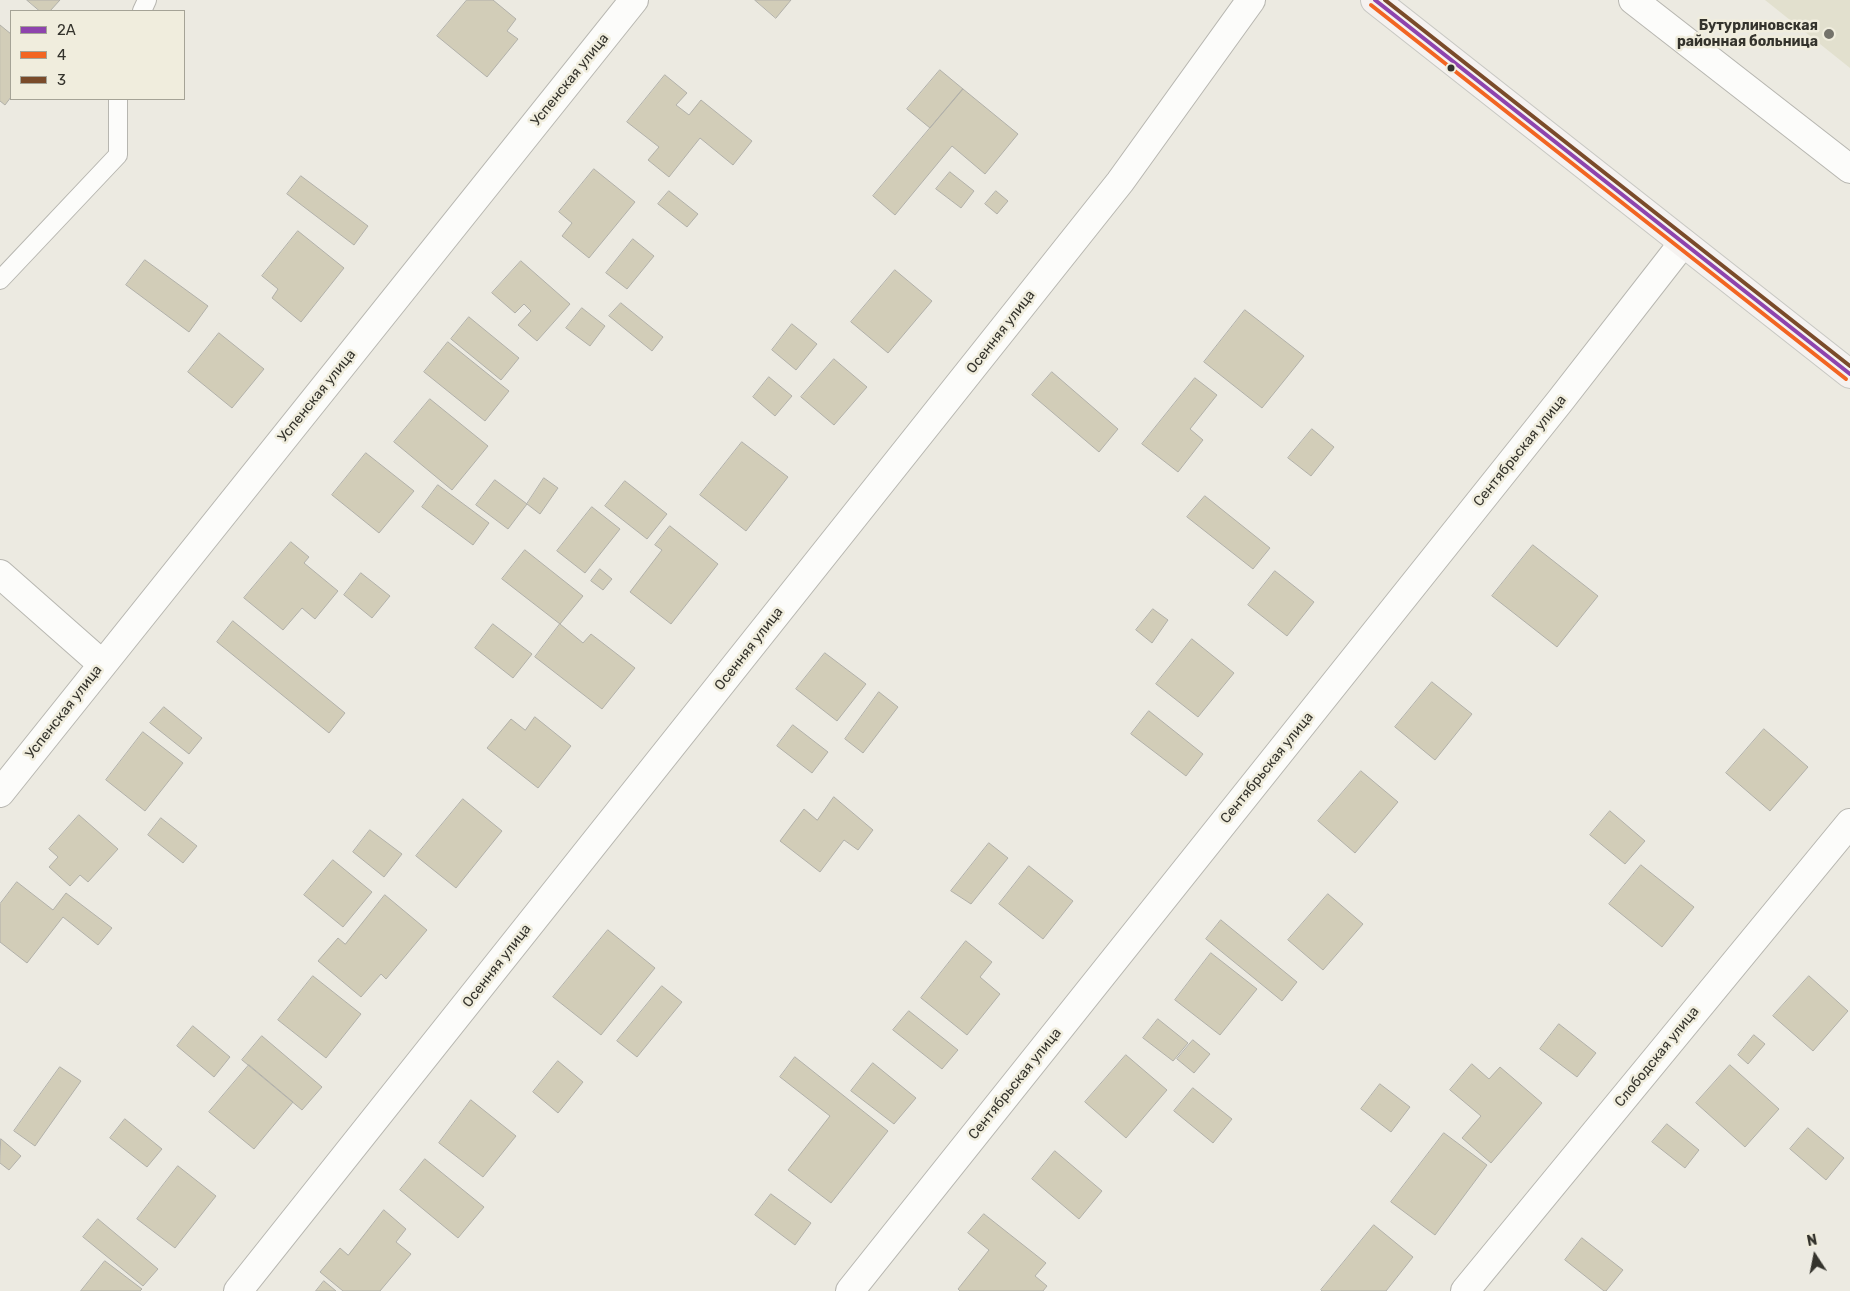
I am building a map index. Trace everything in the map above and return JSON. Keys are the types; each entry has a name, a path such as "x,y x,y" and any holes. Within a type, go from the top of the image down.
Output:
{"main road":[{"path":"1375,0 1850,374"}],"street":[{"name":"Успенская улица","path":"0,793 634,0"},
{"name":"Осенняя улица","path":"238,1291 1120,182 1251,0"},
{"path":"1633,0 1850,169"},
{"name":"Сентябрьская улица","path":"850,1291 1683,244"},
{"path":"0,574 102,664"},
{"name":"Слободская улица","path":"1465,1291 1850,824"}],"lane":[{"path":"0,280 118,155 118,100"}],"shaded area":[{"name":"Бутурлиновская районная больница","path":"1765,0 1850,0 1850,68"}],"building":[{"path":"27,0 60,0 51,10 39,10"},
{"path":"467,0 493,0 516,19 507,31 518,39 487,77 437,36"},
{"path":"755,0 791,0 776,18"},
{"path":"0,25 10,33 10,98 5,105 0,101"},
{"path":"940,70 963,89 930,128 907,109"},
{"path":"665,75 687,93 676,105 689,115 701,100 752,141 733,165 700,138 669,177 648,160 659,147 627,122"},
{"path":"963,89 1018,134 985,174 952,146 895,215 873,196"},
{"path":"594,169 635,202 589,258 562,236 572,223 559,212"},
{"path":"950,172 974,191 961,208 936,189"},
{"path":"301,176 368,226 354,245 287,194"},
{"path":"669,191 698,214 687,227 658,204"},
{"path":"996,191 1008,201 997,214 985,204"},
{"path":"298,231 344,268 301,322 272,298 278,289 262,276"},
{"path":"633,239 654,256 627,289 606,273"},
{"path":"145,260 208,306 189,332 126,285"},
{"path":"521,261 570,304 537,341 518,325 531,311 524,304 515,313 492,293"},
{"path":"895,270 932,301 888,353 851,322"},
{"path":"621,303 663,337 652,351 609,316"},
{"path":"582,308 605,326 590,346 566,328"},
{"path":"1245,310 1304,356 1262,408 1204,362"},
{"path":"469,317 519,358 501,380 451,339"},
{"path":"792,324 817,344 796,370 772,350"},
{"path":"219,333 264,369 232,408 188,372"},
{"path":"448,342 509,391 485,421 424,372"},
{"path":"834,359 867,387 834,425 801,397"},
{"path":"1052,372 1118,429 1099,452 1032,395"},
{"path":"769,377 792,396 775,416 753,397"},
{"path":"1195,378 1217,395 1190,429 1203,440 1178,472 1142,444"},
{"path":"430,399 488,446 452,490 394,442"},
{"path":"1312,429 1334,447 1311,476 1288,458"},
{"path":"742,442 788,477 746,531 700,495"},
{"path":"366,453 414,491 379,533 332,495"},
{"path":"544,478 558,488 540,514 527,504"},
{"path":"495,480 527,504 508,529 476,505"},
{"path":"625,481 667,514 647,539 605,506"},
{"path":"438,485 489,523 473,545 422,507"},
{"path":"1205,496 1270,548 1253,569 1187,517"},
{"path":"592,507 620,529 585,573 557,551"},
{"path":"670,526 718,564 671,624 630,592 662,550 655,545"},
{"path":"291,542 309,557 304,563 338,591 315,619 302,608 283,630 244,598"},
{"path":"1533,545 1598,596 1557,647 1492,596"},
{"path":"525,550 583,596 560,624 502,579"},
{"path":"600,569 612,579 603,590 591,581"},
{"path":"1275,571 1314,602 1287,636 1248,605"},
{"path":"361,573 390,596 372,618 344,595"},
{"path":"1153,609 1168,620 1152,643 1136,630"},
{"path":"233,621 345,713 329,733 217,642"},
{"path":"493,624 532,654 513,678 475,648"},
{"path":"560,624 583,643 591,634 635,668 602,709 535,657"},
{"path":"1192,639 1234,673 1198,717 1156,684"},
{"path":"825,653 866,684 837,721 796,689"},
{"path":"1432,682 1472,714 1435,760 1395,727"},
{"path":"879,692 898,707 863,753 845,739"},
{"path":"164,707 202,738 189,754 150,723"},
{"path":"1149,711 1203,754 1186,776 1131,734"},
{"path":"535,717 571,746 538,788 487,748 511,719 525,730"},
{"path":"793,725 828,752 812,773 777,746"},
{"path":"1764,729 1808,767 1770,811 1726,773"},
{"path":"143,732 183,763 145,811 106,780"},
{"path":"1361,771 1398,802 1355,853 1318,821"},
{"path":"834,797 873,830 858,850 844,840 820,872 780,841 804,809 817,820"},
{"path":"463,799 502,831 456,888 416,856"},
{"path":"1610,811 1645,841 1625,864 1590,835"},
{"path":"79,815 118,849 88,882 80,875 70,886 49,867 58,857 49,849"},
{"path":"161,818 197,846 183,863 148,835"},
{"path":"370,830 402,854 384,877 353,852"},
{"path":"989,843 1008,858 971,904 951,891"},
{"path":"333,860 372,892 343,927 304,895"},
{"path":"1641,865 1694,907 1662,947 1609,904"},
{"path":"1029,866 1073,901 1043,939 999,904"},
{"path":"17,882 53,910 66,893 112,928 98,945 63,917 27,963 0,942 0,904"},
{"path":"1328,894 1363,924 1323,970 1288,940"},
{"path":"385,895 427,930 386,979 381,974 361,997 318,961 338,938 345,944"},
{"path":"1221,920 1297,982 1282,1001 1206,939"},
{"path":"608,930 655,968 601,1035 553,997"},
{"path":"966,941 992,962 980,977 1000,994 967,1035 921,998"},
{"path":"1211,953 1257,989 1220,1035 1175,1000"},
{"path":"313,976 361,1014 326,1058 278,1020"},
{"path":"1809,976 1848,1011 1813,1051 1773,1016"},
{"path":"662,986 682,1002 637,1057 617,1041"},
{"path":"909,1011 958,1050 942,1069 893,1030"},
{"path":"1158,1019 1188,1043 1173,1061 1143,1038"},
{"path":"1559,1024 1596,1053 1577,1077 1540,1049"},
{"path":"193,1026 230,1057 214,1077 177,1046"},
{"path":"1754,1035 1765,1044 1748,1064 1738,1055"},
{"path":"262,1036 322,1087 302,1110 242,1060"},
{"path":"1193,1040 1210,1054 1194,1073 1177,1059"},
{"path":"1126,1055 1167,1090 1126,1138 1085,1102"},
{"path":"795,1057 888,1131 831,1203 788,1170 830,1116 780,1077"},
{"path":"558,1061 583,1082 558,1113 533,1092"},
{"path":"873,1063 916,1098 894,1124 851,1091"},
{"path":"1472,1064 1489,1079 1500,1067 1542,1103 1491,1163 1462,1138 1481,1116 1450,1090"},
{"path":"249,1065 293,1102 254,1149 209,1112"},
{"path":"1730,1065 1779,1109 1745,1147 1696,1103"},
{"path":"60,1067 81,1081 35,1146 14,1131"},
{"path":"1380,1084 1410,1107 1391,1132 1361,1109"},
{"path":"1193,1088 1232,1119 1213,1143 1174,1111"},
{"path":"471,1100 516,1136 483,1177 439,1143"},
{"path":"125,1119 162,1149 147,1167 110,1138"},
{"path":"1667,1124 1699,1150 1685,1168 1652,1142"},
{"path":"1808,1128 1844,1158 1826,1180 1790,1149"},
{"path":"1444,1133 1487,1165 1435,1235 1391,1202"},
{"path":"1,1139 21,1156 9,1170 0,1163"},
{"path":"1055,1151 1102,1191 1079,1219 1032,1179"},
{"path":"425,1159 484,1207 458,1238 400,1190"},
{"path":"178,1166 216,1196 175,1248 137,1219"},
{"path":"771,1194 811,1223 795,1245 755,1215"},
{"path":"384,1210 406,1229 396,1242 411,1254 380,1291 343,1291 320,1272 340,1248 348,1255"},
{"path":"984,1214 1046,1263 1035,1276 1047,1286 1043,1291 960,1291 958,1289 989,1250 968,1233"},
{"path":"98,1219 158,1269 143,1286 83,1237"},
{"path":"1374,1225 1413,1257 1386,1291 1322,1291 1321,1290"},
{"path":"1582,1238 1623,1270 1606,1291 1565,1260"},
{"path":"105,1261 142,1289 140,1291 81,1291"},
{"path":"324,1281 336,1291 316,1291"}],"transit line":[{"name":"2А","path":"1375,0 1850,374"},
{"name":"3","path":"1385,0 1850,366"},
{"name":"4","path":"1371,5 1846,379"}],"place":[{"name":"Бутурлиновская районная больница","path":"1829,34"}]}
